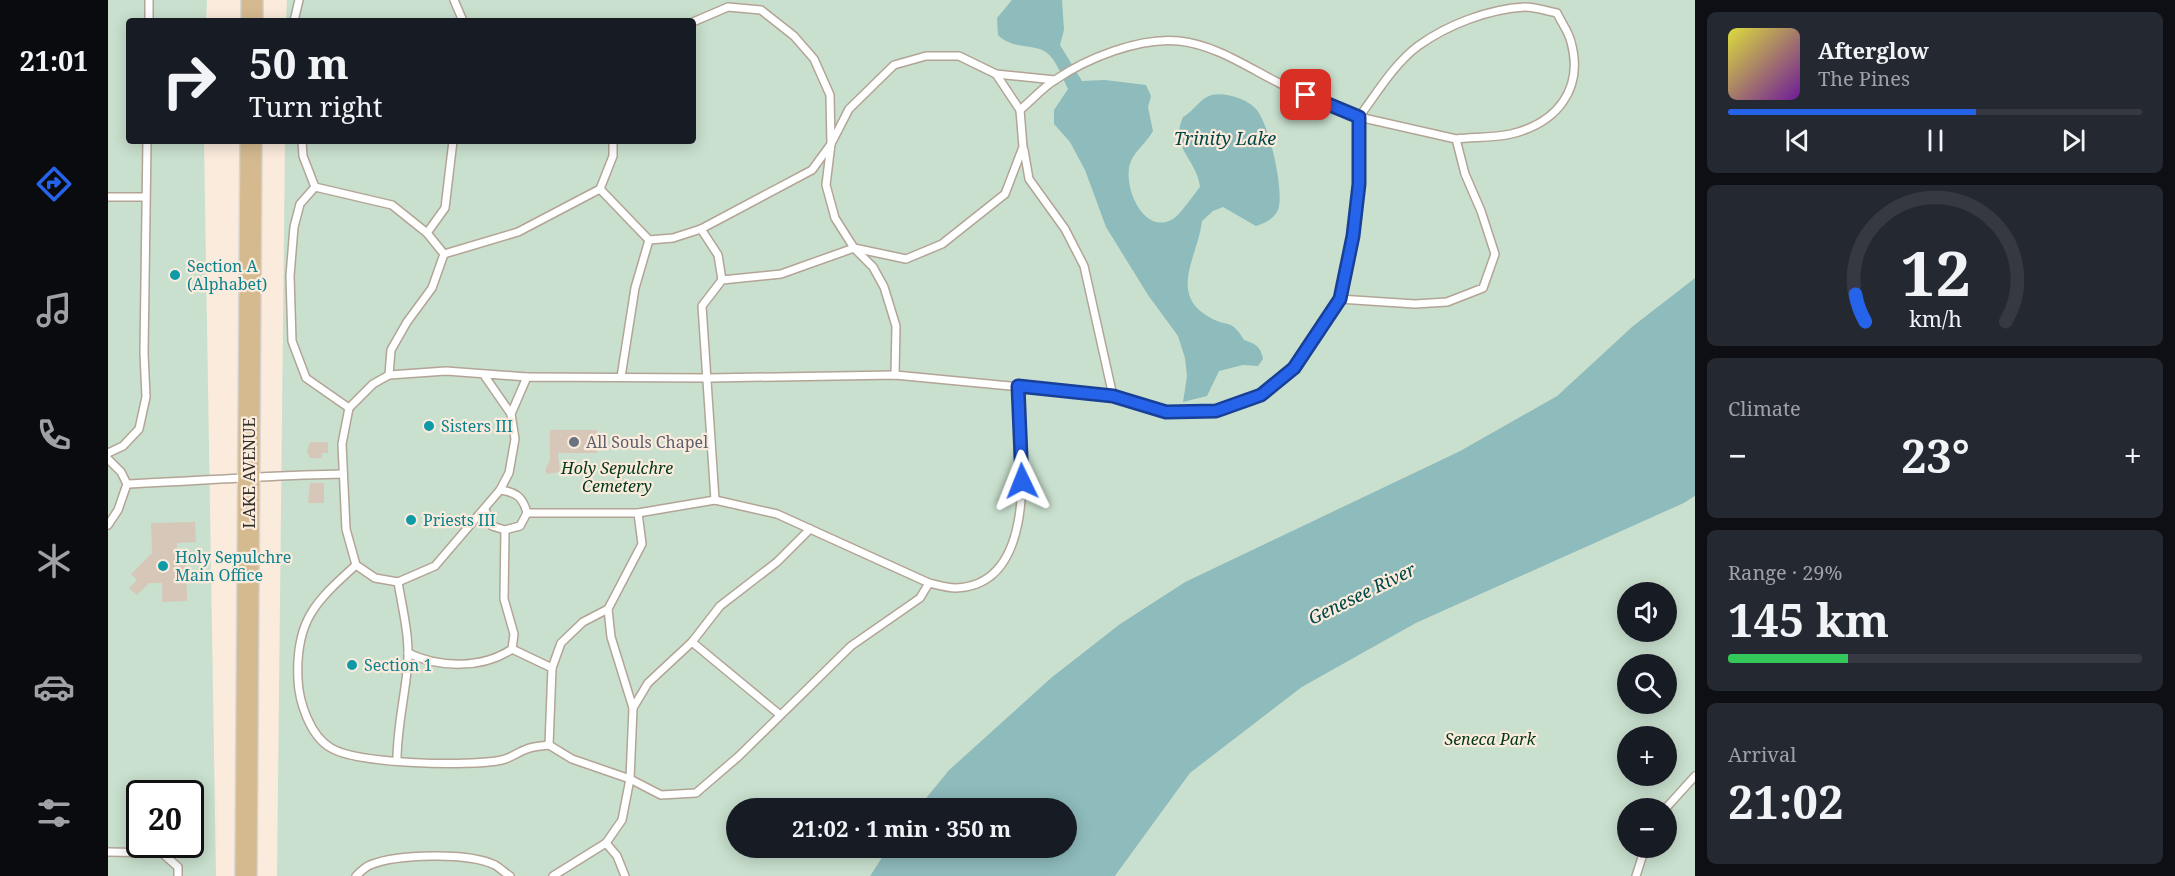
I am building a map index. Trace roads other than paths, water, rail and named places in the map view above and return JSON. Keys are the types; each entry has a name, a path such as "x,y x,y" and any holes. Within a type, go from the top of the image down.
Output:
{"main road":[{"path":"252,0 252,18"},
{"name":"LAKE AVENUE","path":"246,876 251,144"}],"lane":[{"path":"149,0 149,18"},
{"path":"295,18 299,0"},
{"path":"454,0 462,18"},
{"path":"696,21 728,7 761,10 794,36 814,59 830,95 831,144 826,185 836,218 854,248 873,267 885,287 896,326 895,375"},
{"path":"484,375 511,414 515,439 509,473 500,490 435,566 398,582 375,578 356,565 346,529 342,444 349,408 373,384 389,375 446,372 527,377 709,378 895,375 1113,396 1166,412 1216,411 1261,395 1294,368 1340,299 1351,245 1359,184 1359,117 1392,73 1417,47 1454,26 1483,15 1526,7 1557,13 1571,41 1574,73 1566,101 1549,117 1511,134 1456,139 1359,117 1288,88 1237,60 1182,41 1162,40 1142,42 1096,59 1055,80 1020,110"},
{"path":"649,240 673,238 701,229 812,170 831,144 849,109 894,65 926,56 959,56 996,74 1055,80"},
{"path":"996,74 1020,110 1023,147 1029,179 1065,229 1084,266 1113,396"},
{"path":"1340,299 1415,304 1447,302 1483,288 1495,254 1481,210 1465,174 1456,139"},
{"path":"108,453 123,446 139,429 146,397 147,144"},
{"path":"302,144 303,156 315,187"},
{"path":"427,233 445,208 453,144"},
{"path":"444,254 518,232 600,189 613,156 613,144"},
{"path":"714,500 709,378 702,337 702,306 722,280 780,274 854,248 906,259 942,244 1005,194 1023,147"},
{"path":"315,187 392,205 427,233 444,254"},
{"path":"315,187 300,204 294,227 290,276 291,341 306,378 349,408"},
{"path":"600,189 649,240"},
{"path":"108,197 145,198"},
{"path":"701,229 718,255 722,280"},
{"path":"621,377 635,288 649,240"},
{"path":"389,375 391,350 407,322 432,288 444,254"},
{"path":"511,414 527,377"},
{"path":"527,513 638,513 714,500 777,514 929,583 955,588 975,584 994,572 1010,554 1018,526 1022,495 1018,386"},
{"path":"108,459 121,472 127,484 118,510 108,525"},
{"path":"127,484 272,475 343,474"},
{"path":"485,510 492,526 505,530 520,526 527,513 524,500 513,492 500,490"},
{"path":"553,876 606,843 622,820 630,779 633,708 611,637 608,609 642,544 638,513"},
{"path":"633,708 648,683 692,642 720,606 777,562 810,529"},
{"path":"408,652 427,662 462,664 497,659 512,649 514,634 504,599 505,530"},
{"path":"356,565 316,603 301,630 297,660 298,691 309,724 330,747 358,757 472,764 504,760 528,748 549,745 572,759 630,779 661,795 696,793 739,756 779,714 851,646 920,598 929,583"},
{"path":"397,760 397,732 408,669 406,620 398,582"},
{"path":"549,745 552,668 561,643 583,622 608,609"},
{"path":"692,642 779,714"},
{"path":"512,649 552,668"},
{"path":"1675,798 1695,776"},
{"path":"606,843 617,856 625,876"},
{"path":"108,852 162,853 178,867 178,876"},
{"path":"356,876 369,865 397,859 460,857 494,864 510,876"},
{"path":"1636,876 1642,858"}],"water":[{"name":"Trinity Lake","path":"1012,0 1062,0 1064,30 1060,45 1082,81 1105,80 1146,85 1151,96 1148,107 1153,131 1131,161 1129,182 1137,205 1152,221 1162,223 1176,217 1200,187 1198,177 1179,137 1183,117 1204,99 1217,94 1241,99 1255,108 1260,115 1274,158 1280,201 1278,210 1269,220 1256,226 1223,207 1213,211 1202,221 1188,274 1188,287 1190,298 1198,309 1211,318 1235,328 1244,340 1257,346 1263,359 1258,366 1243,365 1219,371 1207,396 1183,402 1187,376 1185,358 1178,336 1148,295 1106,227 1085,170 1070,142 1054,124 1054,110 1068,89 1058,67 1042,50 1013,44 998,35 997,18"},
{"name":"Genesee River","path":"1695,278 1695,496 1684,503 1416,623 1302,687 1190,773 1115,876 870,876 882,858 1077,858 1077,798 926,798 949,770 1052,677 1120,624 1185,582 1460,451 1557,396 1633,326"}],"place":[{"name":"Section A (Alphabet)","path":"175,275"},
{"name":"Sisters III","path":"429,426"},
{"name":"All Souls Chapel","path":"574,442"},
{"name":"Priests III","path":"411,520"},
{"name":"Holy Sepulchre Main Office","path":"163,566"},
{"name":"Section 1","path":"352,665"}],"park label":[{"name":"Holy Sepulchre Cemetery","path":"617,477"},
{"name":"Seneca Park","path":"1490,739"}]}
